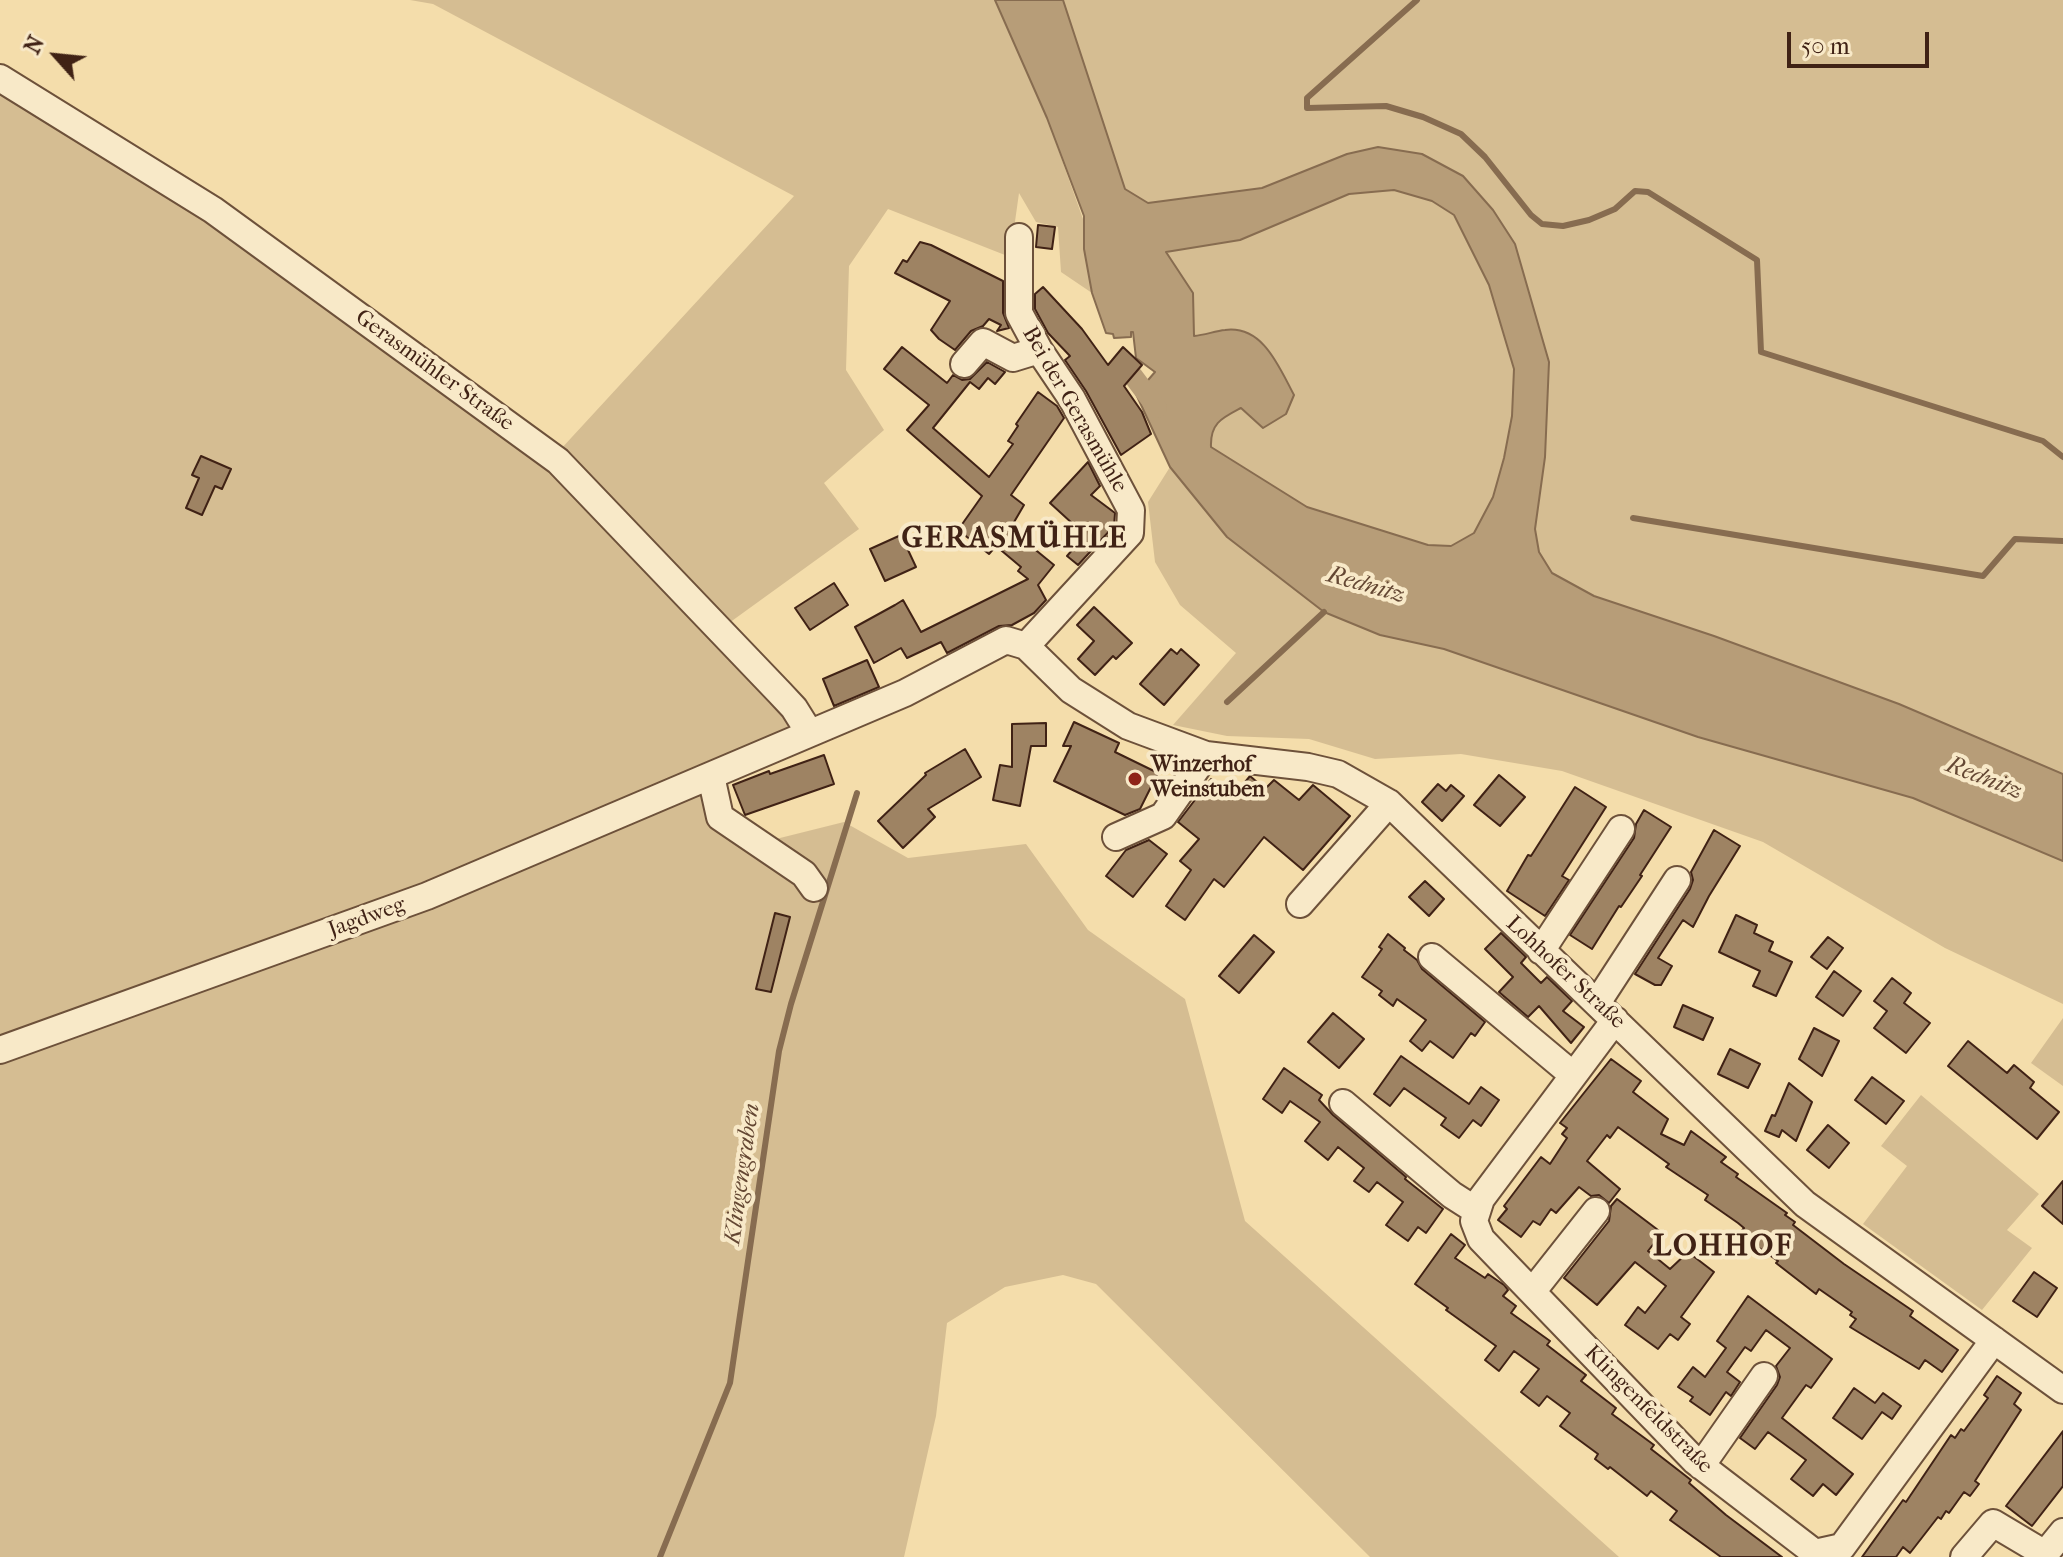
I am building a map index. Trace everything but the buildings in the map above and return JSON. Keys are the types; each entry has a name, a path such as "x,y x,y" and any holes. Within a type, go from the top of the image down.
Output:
{"street":[{"name":"Gerasmühler Straße","path":"0,78 213,210 558,461 794,708 809,732"},
{"name":"Bei der Gerasmühle","path":"1019,237 1019,313 1072,399 1131,510 1130,533 1026,646"},
{"path":"964,364 983,342 1013,358 1039,350"},
{"path":"814,888 804,874 720,817 719,772 905,693 1006,640 1026,646"},
{"name":"Lohhofer Straße","path":"1026,646 1071,690 1128,726 1206,755 1338,774 1389,803 1805,1204 2063,1390"},
{"path":"1116,837 1163,816 1206,755"},
{"name":"Jagdweg","path":"0,1050 403,905 719,772"},
{"path":"1300,904 1389,803"},
{"path":"1541,951 1621,829"},
{"path":"1343,1103 1452,1195 1477,1211 1481,1199 1573,1075 1677,880"},
{"path":"1432,957 1573,1075"},
{"name":"Klingenfeldstraße","path":"1477,1211 1474,1221 1481,1239 1701,1466 1815,1553 1842,1547 1994,1340"},
{"path":"1532,1292 1596,1211"},
{"path":"1701,1466 1764,1376"},
{"path":"1964,1557 1993,1523 2045,1554 2063,1532"}],"shaded area":[{"path":"410,0 995,0 1047,118 1083,219 1084,249 1092,293 1061,272 1058,227 1036,222 1019,193 1010,257 888,209 849,266 846,370 884,430 824,483 859,529 729,623 804,732 720,776 740,848 844,822 908,858 1026,844 1088,930 1185,999 1245,1221 1619,1557 1370,1557 1096,1284 1063,1275 1005,1287 947,1323 936,1416 904,1557 0,1557 0,1047 54,1017 0,1036 0,88 560,450 794,196 433,4"},
{"path":"1063,0 2063,0 2063,774 1899,704 1594,596 1552,573 1539,552 1535,529 1545,457 1549,362 1515,244 1493,210 1463,176 1422,154 1347,154 1262,188 1148,203 1125,189"},
{"path":"1394,190 1432,201 1453,215 1489,285 1514,370 1512,416 1493,497 1474,533 1451,546 1428,545 1307,507 1211,447 1215,427 1241,408 1229,329 1194,337 1193,293 1165,251 1240,240 1349,194"},
{"path":"1170,467 1227,537 1324,612 1380,635 1444,649 1913,798 2063,861 2063,1004 1945,948 1763,842 1562,771 1461,754 1375,759 1309,739 1227,736 1173,725 1236,653 1180,605 1155,562 1148,502"},
{"path":"2063,1018 2063,1086 2031,1063"},
{"path":"1921,1095 2039,1194 2007,1230 2032,1248 1982,1310 1863,1224 1907,1166 1881,1146"}],"water":[{"name":"Rednitz","path":"995,0 1063,0 1125,189 1148,203 1262,188 1347,154 1378,147 1422,154 1463,176 1493,210 1515,244 1549,362 1545,457 1535,529 1539,552 1552,573 1594,596 1899,704 2063,774 2063,861 1913,798 1698,737 1444,649 1380,635 1324,612 1227,537 1170,467 1136,394 1155,372 1136,358 1133,332 1131,337 1114,338 1113,334 1106,333 1092,293 1084,249 1084,216 1047,118","holes":["1394,190 1432,201 1454,215 1489,285 1514,369 1512,416 1493,497 1474,533 1451,546 1428,545 1307,507 1211,447 1215,427 1228,415 1241,408 1263,428 1286,414 1294,395 1276,361 1250,334 1225,330 1194,336 1193,293 1166,252 1240,240 1349,194"]}],"waterway":[{"path":"1417,0 1307,98 1307,108 1386,106 1423,117 1461,134 1485,157 1531,215 1542,224 1563,226 1589,220 1615,209 1635,191 1648,192 1757,260 1761,352 2043,441 2063,457"},
{"path":"1133,376 1157,408"},
{"path":"1633,518 1983,576 2015,539 2063,541"},
{"path":"1227,702 1324,612"},
{"name":"Klingengraben","path":"660,1557 730,1383 779,1051 857,793"}],"place":[{"name":"Winzerhof Weinstuben","path":"1135,779"}],"district":[{"name":"GERASMÜHLE","path":"1015,540"},
{"name":"LOHHOF","path":"1723,1248"}]}
